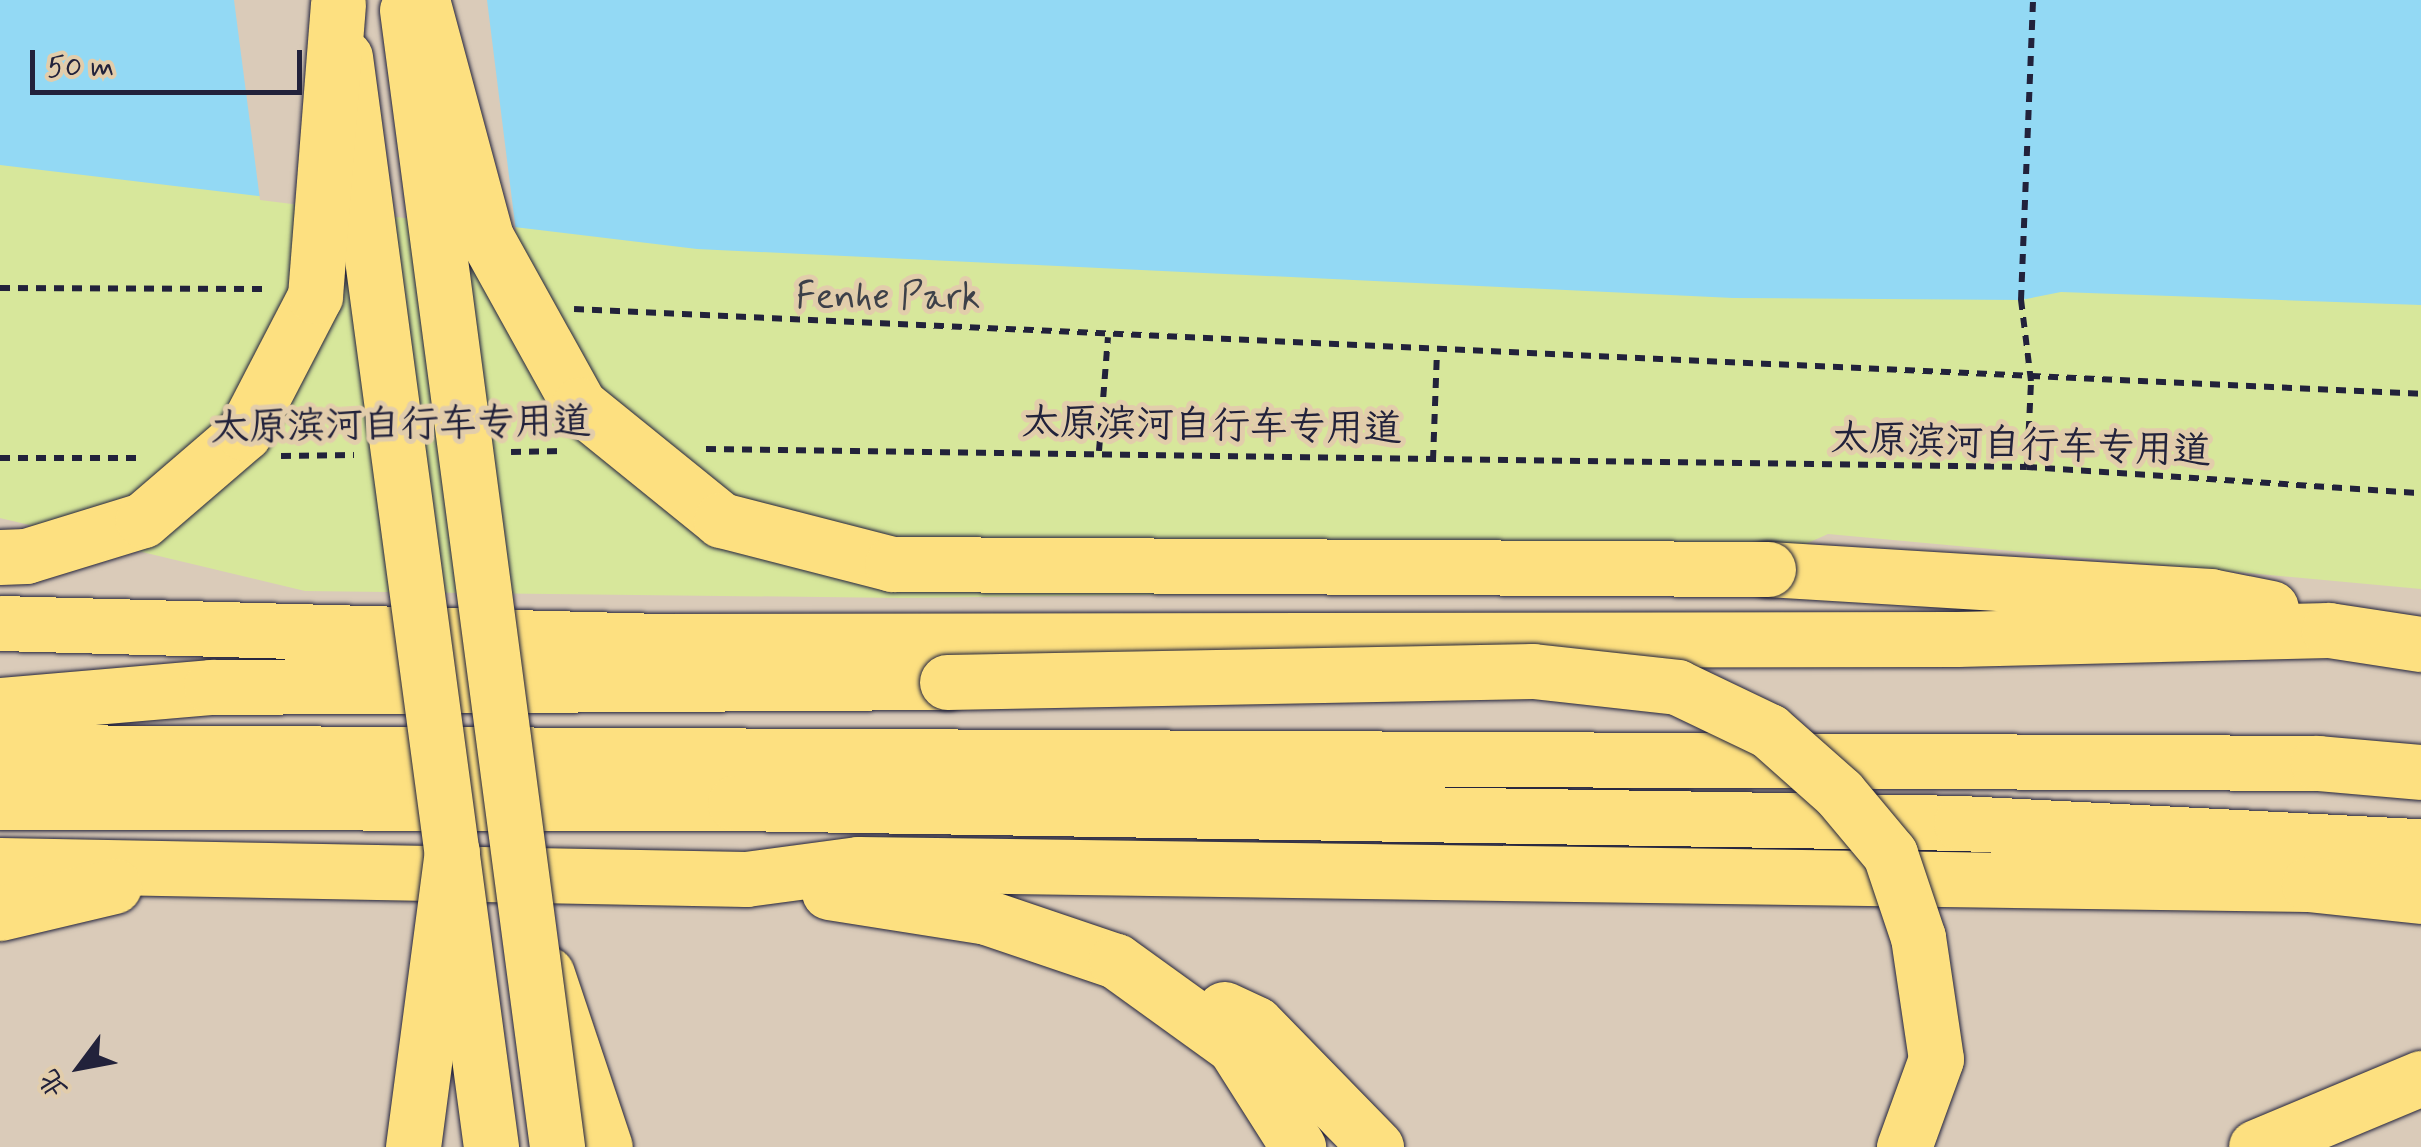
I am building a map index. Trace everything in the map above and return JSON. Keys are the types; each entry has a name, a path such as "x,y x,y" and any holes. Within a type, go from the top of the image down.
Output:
{"main road":[{"path":"406,0 557,1147"},
{"path":"422,0 486,236 578,404 721,520 892,564 1768,570 2210,596 2421,642"},
{"path":"0,556 26,556 143,520 244,433 315,296 338,2"},
{"path":"338,2 491,1147"},
{"path":"0,623 879,640 1957,640 2330,630 2421,642"},
{"path":"0,706 211,687 947,682 1533,671 1677,687 1753,724 1839,793 1890,854 1918,937 1936,1059 1904,1147"},
{"path":"0,752 2318,763 2421,772"},
{"path":"0,802 716,803 1961,823 2421,846"},
{"path":"413,1147 452,852"},
{"path":"747,878 858,864 2309,884 2421,896"},
{"path":"0,865 747,878 986,917 1116,960 1256,1024 1376,1147"},
{"path":"0,913 196,866"},
{"path":"526,910 605,1147"},
{"path":"1116,960 1234,1046 1298,1147"},
{"path":"2256,1147 2421,1078"},
{"path":"2338,1147 2421,1114"}],"path":[{"path":"2027,467 2030,381 2021,300 2033,0"},
{"path":"0,288 274,290"},
{"path":"568,309 2030,381 2421,394"},
{"path":"1099,451 1108,336"},
{"path":"1433,460 1437,352"},
{"name":"太原滨河自行车专用道","path":"698,449 1099,451 1433,460 2027,467 2421,494"},
{"name":"太原滨河自行车专用道","path":"499,452 578,451"},
{"name":"太原滨河自行车专用道","path":"260,456 359,454"},
{"name":"太原滨河自行车专用道","path":"0,458 160,458"}],"green space":[{"name":"Fenhe Park","path":"0,0 2421,0 2421,589 1828,534 1707,588 902,598 305,591 0,518"}],"water":[{"path":"0,0 2421,0 2421,305 2061,292 2021,300 1733,298 697,249 0,165"}],"pier":[{"path":"234,0 487,0 516,232 260,200"}]}
